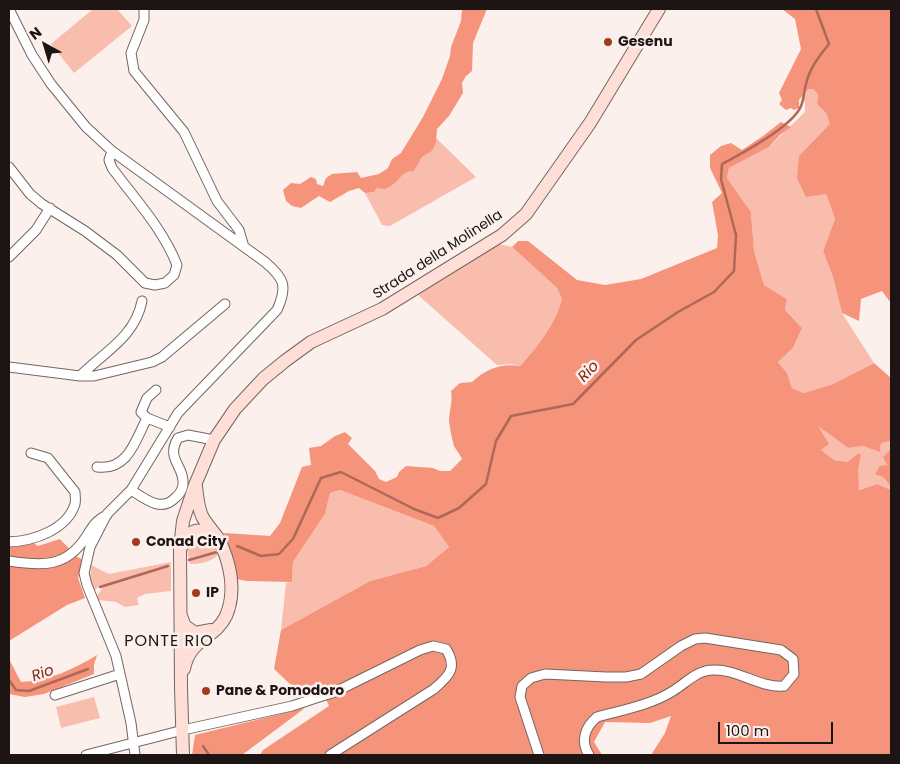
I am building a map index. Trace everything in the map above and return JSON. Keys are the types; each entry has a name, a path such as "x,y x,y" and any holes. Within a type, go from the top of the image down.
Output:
{"main road":[{"name":"Strada della Molinella","path":"181,688 180,549 183,521 195,485 214,440 235,409 264,379 311,342 382,309 502,235 526,214 590,122 659,9"},
{"path":"183,755 181,688 185,663 191,650 216,628 225,616 232,594 227,558 217,537 203,517 195,485"},
{"path":"183,521 190,516 203,517"},
{"path":"180,549 186,537 196,530 204,530 217,537"},
{"path":"180,613 185,626 195,633 216,628"}],"street":[{"path":"9,9 32,55 52,84 86,126 112,151 276,271 282,279 284,288 277,310 178,413 131,490 107,514 90,546 84,573 87,585 116,656 131,724 135,755"},
{"path":"144,9 144,20 131,53 134,72 184,132 217,201 239,230 244,247"},
{"path":"9,166 30,194 117,255 145,283 155,285 165,282 174,275 178,264 162,235 112,168 109,160 112,151"},
{"path":"9,257 36,230 50,208"},
{"path":"80,376 128,333 140,315 142,301"},
{"path":"9,367 94,376 152,362 162,357 225,304"},
{"path":"156,390 147,398 141,412 147,418 170,427"},
{"path":"97,467 110,468 121,463 147,418"},
{"path":"131,490 152,504 162,505 172,502 180,494 183,484 172,447 178,438 188,435 214,440"},
{"path":"9,542 35,538 47,532 66,520 75,504 75,492 62,474 48,458 31,453"},
{"path":"9,561 29,564 61,561 74,553 97,519 107,514"},
{"path":"539,755 520,697 522,686 531,678 545,674 626,677 641,674 681,646 695,639 705,638 781,650 793,659 794,674 784,686 773,687 723,671 703,671 662,698 597,717 589,723 586,730 584,740 589,755"},
{"path":"86,755 183,730 292,706 336,692 420,650 433,646 446,649 451,657 452,668 446,678 434,689 330,755"},
{"path":"55,695 120,674"}],"shaded area":[{"path":"93,9 117,9 132,26 74,73 51,44"},
{"path":"462,9 487,9 473,43 472,71 462,83 463,93 449,116 437,129 436,142 432,151 422,157 414,171 405,173 385,189 377,188 374,192 365,193 359,188 349,191 330,202 319,196 301,208 292,206 286,201 283,190 291,183 300,184 311,177 316,179 317,184 323,186 326,178 332,174 357,172 361,178 379,174 388,168 392,159 401,153 423,117 442,79 461,21"},
{"path":"782,9 891,9 891,303 882,291 861,299 859,321 842,313 833,277 823,251 835,219 826,194 806,197 797,178 799,156 830,124 826,113 817,104 818,94 813,89 808,89 799,100 799,108 786,110 779,104 782,100 779,93 801,49 795,19"},
{"path":"808,88 813,89 818,94 817,104 826,113 830,124 826,194 835,219 823,251 833,277 842,313 874,363 833,384 804,393 792,388 787,373 778,362 793,348 802,328 785,310 787,299 764,285 754,251 751,212 727,178 729,168 769,147 805,112 805,103 802,96"},
{"path":"781,122 791,127 769,147 729,168 727,178 751,212 754,251 764,285 787,299 785,310 802,328 793,348 778,362 787,373 792,388 804,393 833,384 874,363 891,378 891,441 881,443 880,452 863,446 848,448 818,426 829,444 821,450 834,460 847,462 857,454 861,454 858,471 859,490 877,484 891,490 891,755 651,755 665,733 671,716 650,723 605,722 594,742 602,755 260,755 263,750 329,706 322,690 291,685 274,669 281,630 370,581 426,566 449,547 434,526 340,490 330,493 325,514 293,562 292,582 246,581 237,579 224,533 270,536 280,523 302,467 311,465 309,448 321,446 335,436 345,432 352,438 348,444 375,471 379,479 386,482 397,477 399,472 406,466 450,471 462,459 454,446 449,425 451,391 460,383 472,382 494,368 506,365 520,366 545,335 555,318 562,299 557,288 512,247 518,241 528,241 577,280 605,285 641,279 717,248 718,235 712,202 722,193 710,168 710,155 721,146 731,143 742,150"},
{"path":"436,138 476,177 390,226 382,225 365,193 374,192 377,188 397,181 404,173 414,171 422,157 432,151"},
{"path":"499,244 512,247 557,288 562,299 555,318 545,335 520,366 511,364 497,365 418,295"},
{"path":"817,425 848,448 863,446 880,451 881,443 891,441 891,449 883,477 891,487 891,490 877,484 858,490 858,471 861,454 856,454 847,462 834,460 821,450"},
{"path":"891,449 891,487 883,477 875,474 880,466 887,465 883,457"},
{"path":"340,490 434,526 449,547 426,566 370,581 281,630 286,583 292,582 293,562 325,514 330,493"},
{"path":"9,536 24,537 38,546 60,539 76,556 83,560 78,578 85,598 67,605 9,641"},
{"path":"208,536 218,555 205,562 190,564 186,545 189,537"},
{"path":"171,562 171,591 145,594 137,598 139,605 125,607 116,602 98,600 97,596 102,589 99,586 94,591 90,581 91,565 109,574"},
{"path":"97,655 94,674 44,694 25,697 9,694 9,659 21,682 42,679 61,673"},
{"path":"94,697 100,718 61,728 56,707"},
{"path":"305,708 242,755 192,755 195,735"}],"waterway":[{"name":"Rio","path":"237,546 261,556 279,554 293,539 321,478 341,472 414,509 438,518 459,508 486,484 496,441 511,416 573,404 636,340 678,312 714,292 734,271 736,235 721,179 722,164 777,131 796,114 801,106 812,68 829,44 816,9"},
{"name":"Rio","path":"189,560 217,552"},
{"name":"Rio","path":"100,587 168,566"},
{"name":"Rio","path":"9,680 16,690 29,691 88,669"},
{"path":"203,746 209,755"}],"place":[{"name":"Gesenu","path":"608,42"},
{"name":"Conad City","path":"136,542"},
{"name":"IP","path":"196,593"},
{"name":"Pane & Pomodoro","path":"206,691"}],"district":[{"name":"PONTE RIO","path":"169,642"}]}
